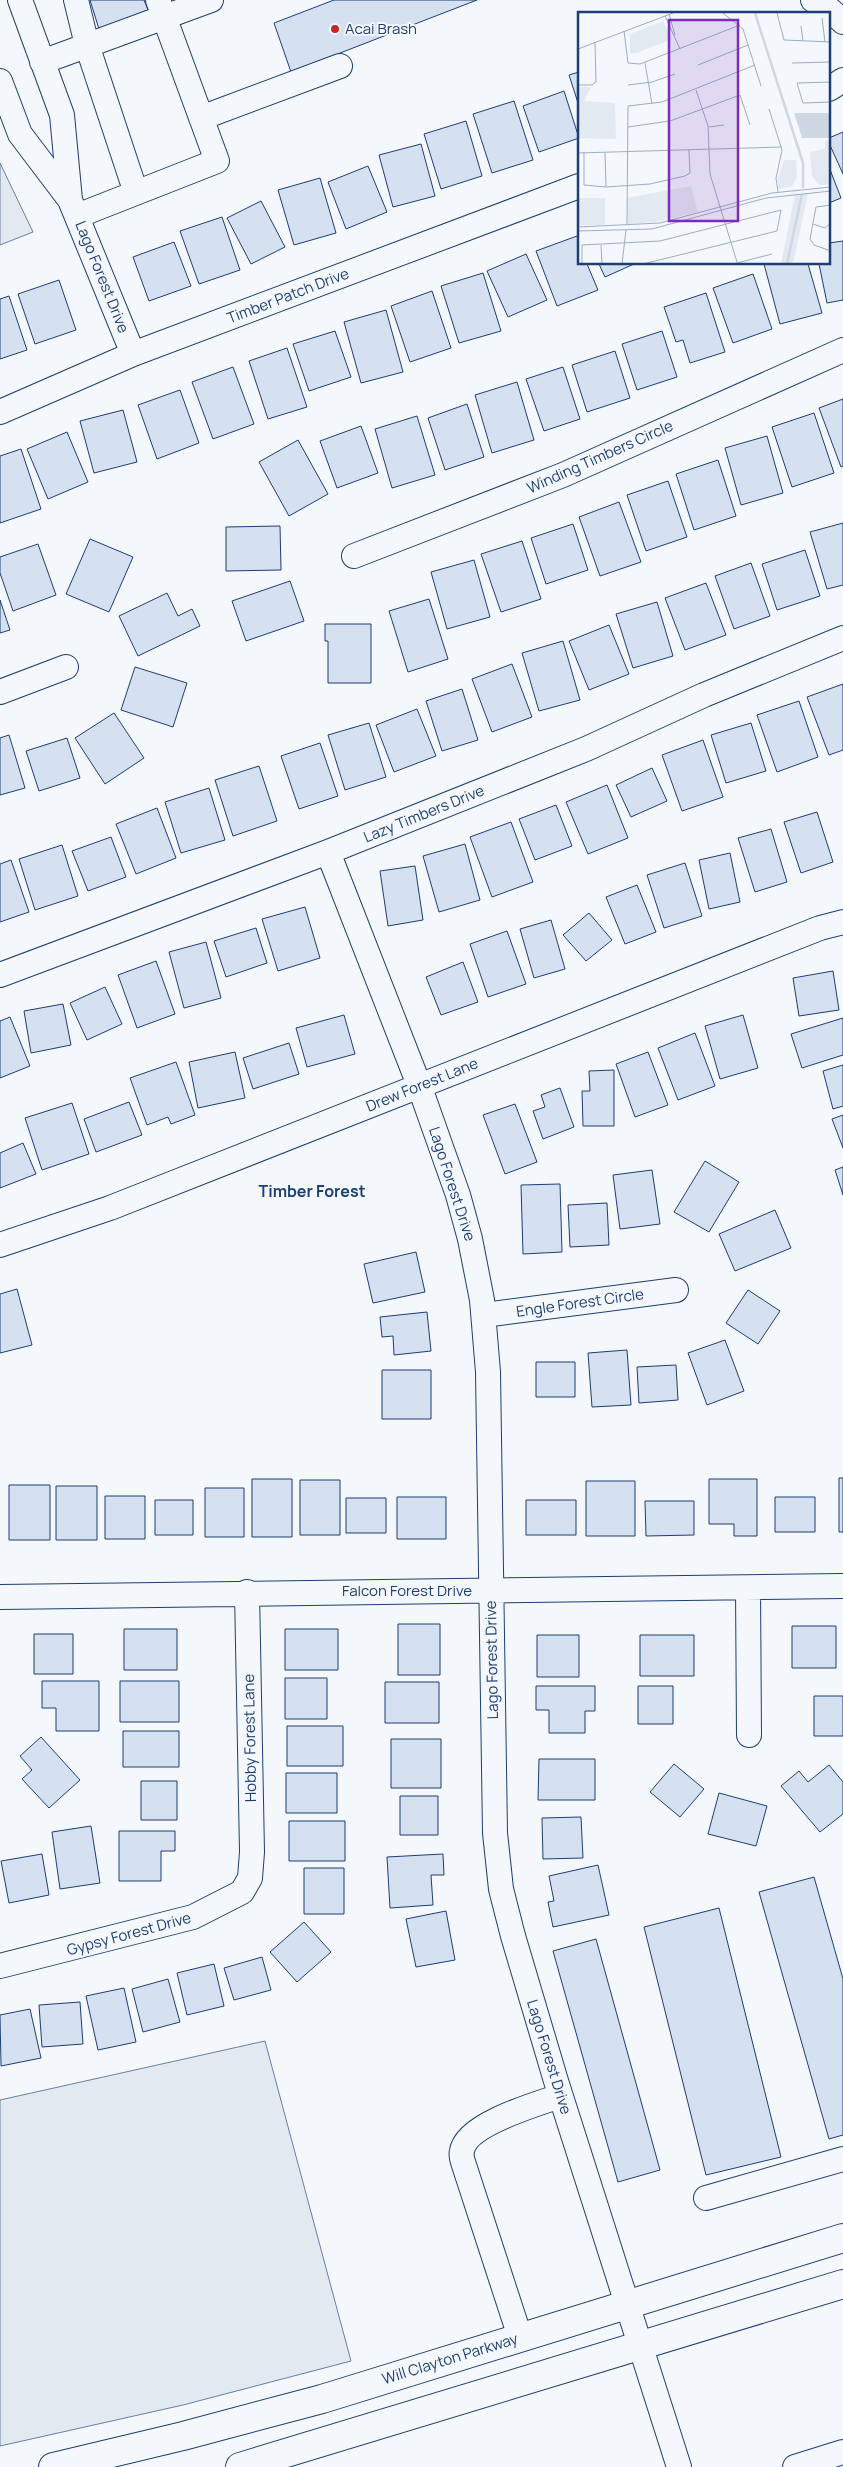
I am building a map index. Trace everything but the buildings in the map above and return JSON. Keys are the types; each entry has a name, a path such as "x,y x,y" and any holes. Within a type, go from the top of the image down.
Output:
{"main road":[{"name":"Will Clayton Parkway","path":"53,2467 262,2415 322,2398 843,2238"},
{"path":"240,2467 843,2284"},
{"path":"262,2415 279,2455"}],"street":[{"name":"Lago Forest Drive","path":"20,0 62,115 73,208"},
{"path":"76,0 88,45 136,193"},
{"path":"42,62 88,45 161,9 211,0"},
{"path":"813,0 829,12"},
{"path":"73,208 136,193 217,161 161,9"},
{"path":"830,12 843,22"},
{"path":"201,118 340,66"},
{"path":"830,88 843,80"},
{"name":"Lago Forest Drive","path":"0,81 20,134 73,208 133,354"},
{"name":"Timber Patch Drive","path":"0,412 133,354 578,186"},
{"name":"Winding Timbers Circle","path":"354,556 563,475 843,350"},
{"name":"Lazy Timbers Drive","path":"0,975 328,852 586,749 704,695 843,638"},
{"path":"0,692 66,667"},
{"name":"Lago Forest Drive","path":"328,852 419,1085 458,1195 470,1239 484,1315 488,1372 495,1833 501,1889 560,2096 678,2467"},
{"name":"Drew Forest Lane","path":"0,1245 110,1208 353,1114 419,1085 820,928 843,922"},
{"name":"Engle Forest Circle","path":"484,1315 676,1290"},
{"name":"Falcon Forest Drive","path":"0,1597 247,1592 843,1586"},
{"path":"748,1588 749,1735"},
{"name":"Hobby Forest Lane","path":"247,1592 252,1852 247,1882"},
{"name":"Gypsy Forest Drive","path":"0,1966 193,1917 242,1892 247,1882"},
{"path":"520,2337 461,2151 476,2131 560,2096"},
{"path":"706,2198 843,2158"},
{"path":"795,2467 843,2452"}],"shaded area":[{"path":"0,163 33,232 0,245"},
{"path":"265,2041 351,2361 183,2405 0,2446 0,2100"}],"place":[{"name":"Acai Brash","path":"335,29"}],"district":[{"name":"Timber Forest","path":"312,1191"}]}
